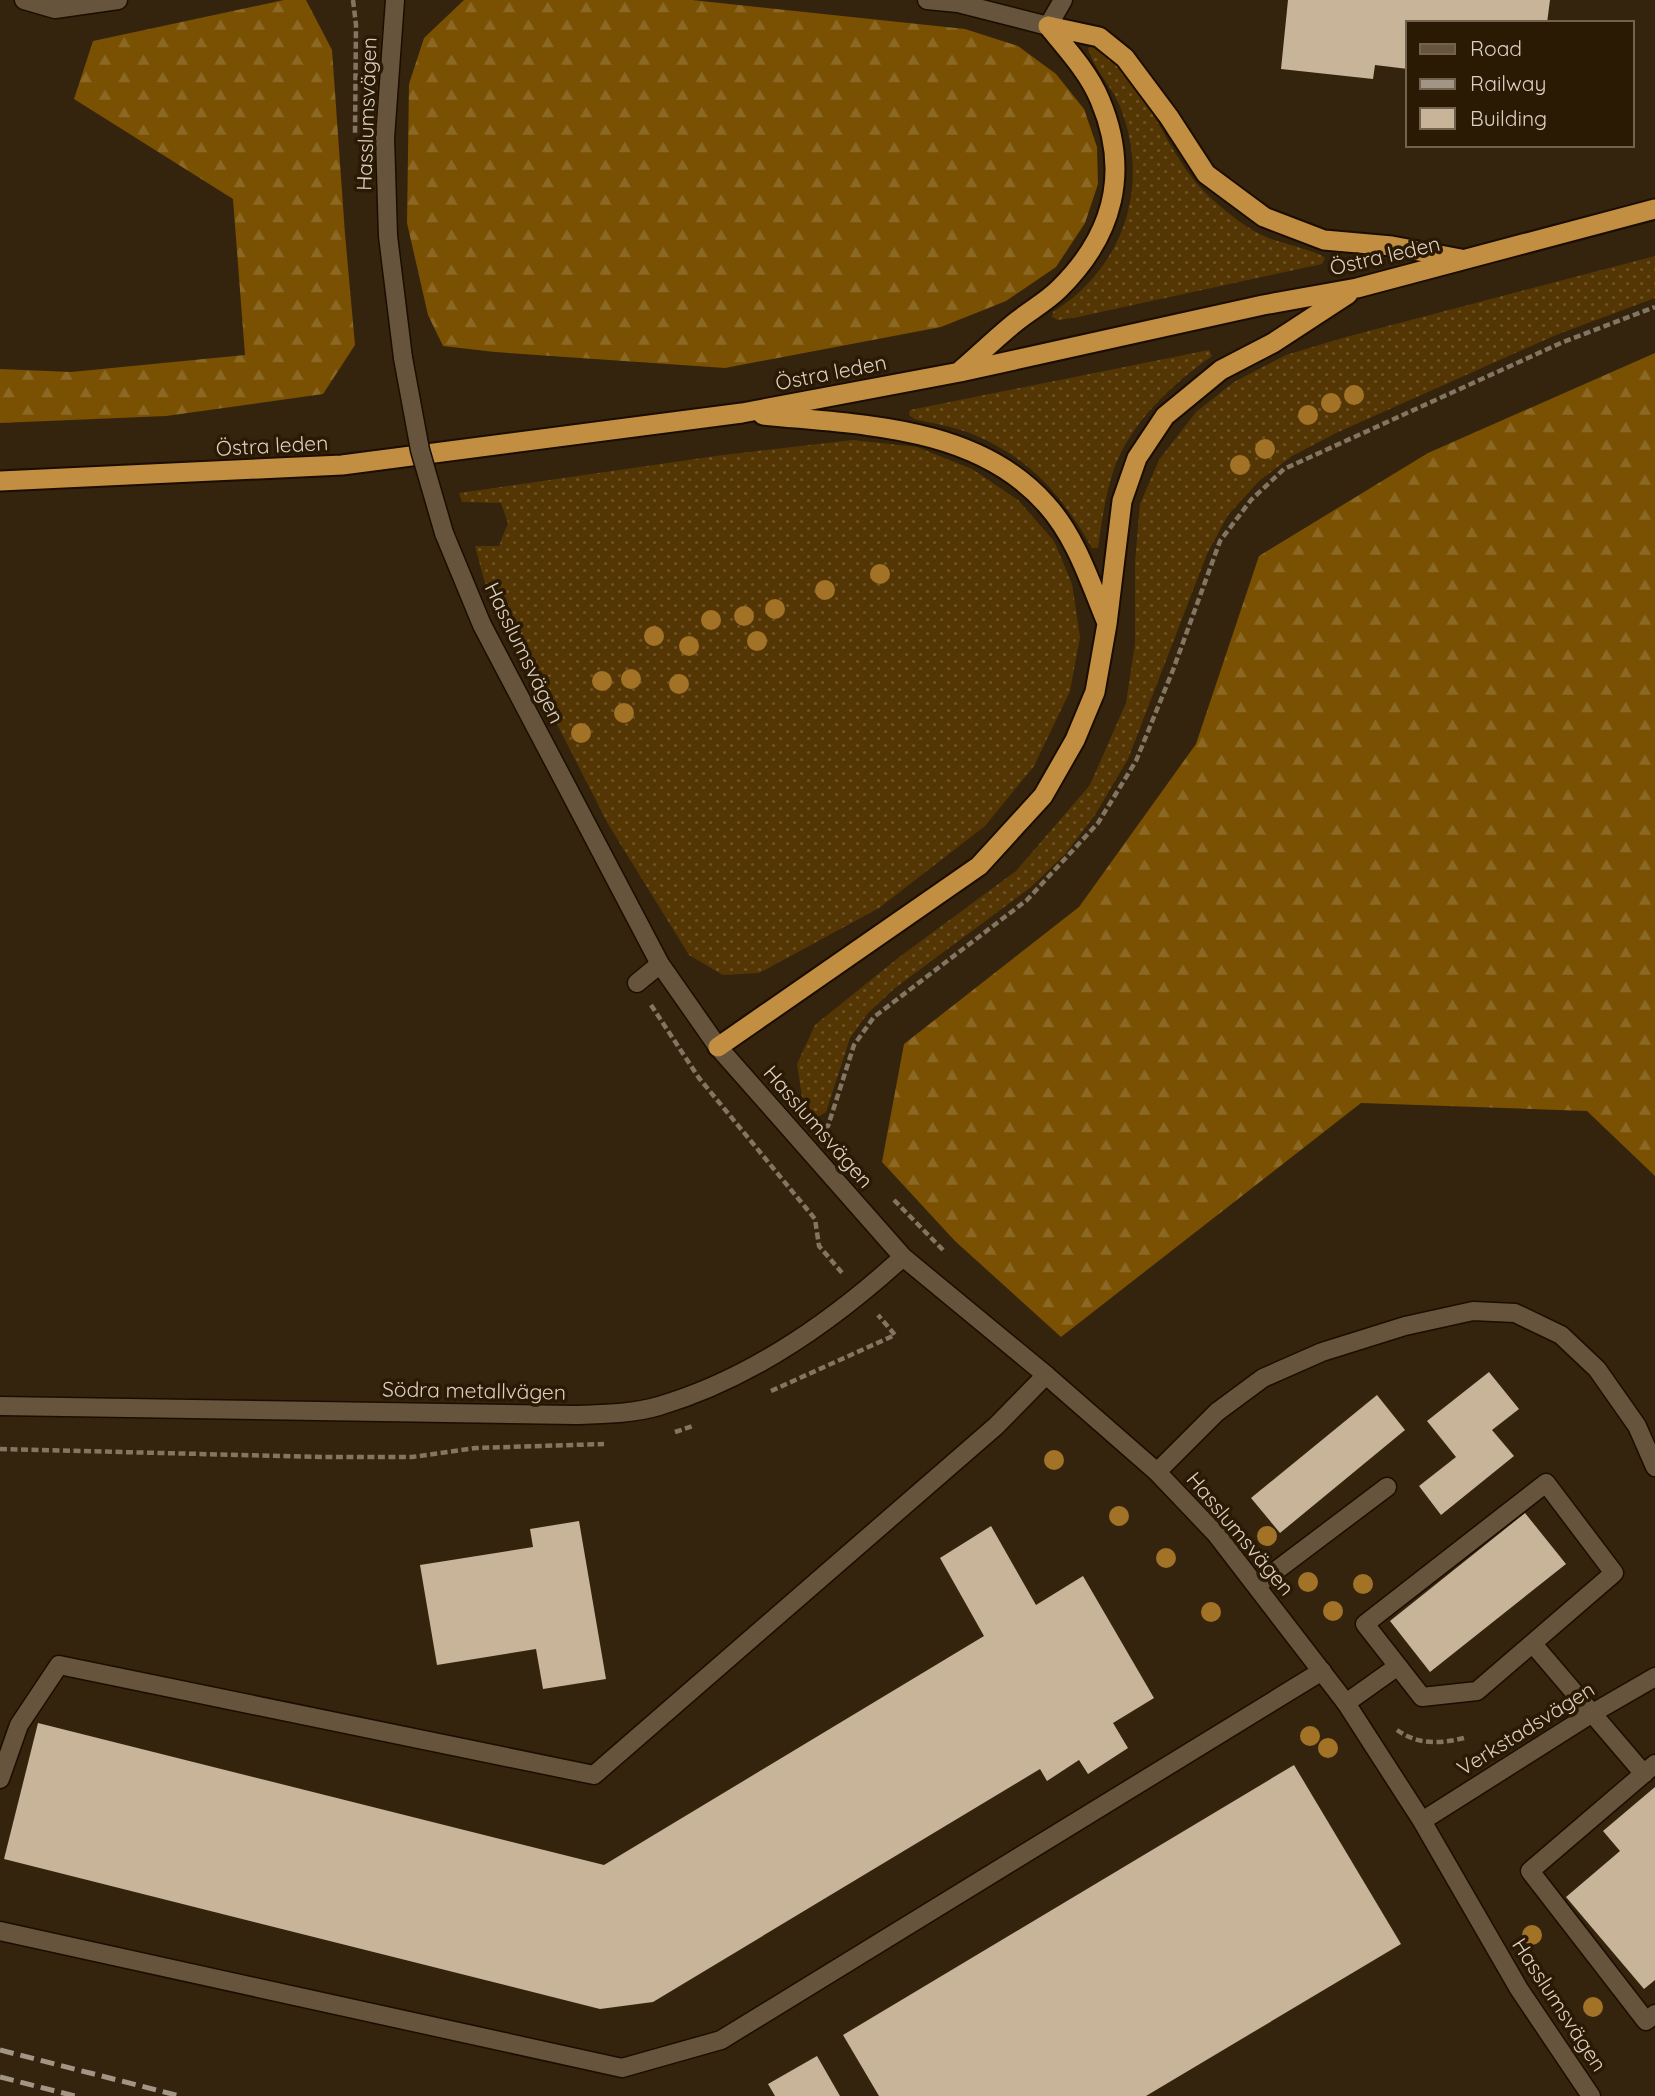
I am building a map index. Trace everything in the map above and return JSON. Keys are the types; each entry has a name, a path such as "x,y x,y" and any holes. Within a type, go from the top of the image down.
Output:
{"highway":[{"path":"1048,26 1099,37 1125,58 1169,117 1206,174 1264,217 1324,240 1392,246 1467,260"},
{"path":"960,372 1015,323 1058,290 1083,263 1099,239 1109,212 1117,175 1113,137 1099,98 1074,58 1048,26"},
{"name":"Östra leden","path":"0,481 342,465 742,413 960,372 1263,305 1357,288 1655,209"},
{"path":"718,1046 979,866 1043,796 1075,740 1095,692 1107,624 1122,502 1137,458 1166,416 1221,370 1273,343 1357,288"},
{"path":"742,413 858,425 951,442 1011,472 1046,504 1074,545 1107,624"}],"street":[{"path":"24,0 55,9 118,0"},
{"name":"Hasslumsvägen","path":"395,0 385,138 388,236 403,358 421,450 444,533 487,636 660,964 718,1046 903,1257 1046,1375 1157,1472 1216,1534 1346,1703 1422,1821 1519,1989 1591,2096"},
{"path":"928,0 958,3 1048,26 1063,0"},
{"path":"637,983 660,964"},
{"name":"Södra metallvägen","path":"0,1406 614,1414 658,1406 682,1398 707,1389 767,1359 861,1295 903,1257"},
{"path":"1157,1472 1217,1412 1263,1378 1334,1348 1405,1326 1473,1311 1515,1314 1561,1335 1597,1369 1637,1426 1655,1467"},
{"path":"0,1779 19,1725 60,1665 594,1774 996,1426 1046,1375"},
{"path":"1546,1483 1614,1573 1533,1644 1477,1691 1422,1696 1365,1624 1546,1483"},
{"path":"1257,1585 1387,1487"},
{"path":"1533,1644 1591,1714 1649,1769 1530,1871 1646,2021 1655,2014"},
{"path":"1346,1703 1398,1666"},
{"path":"0,1931 622,2068 721,2039 1322,1671"},
{"name":"Verkstadsvägen","path":"1422,1821 1655,1676"}],"path":[{"path":"828,1126 854,1045 874,1017 1027,900 1098,823 1136,761 1173,670 1220,541 1251,500 1284,469 1563,342 1655,307"},
{"path":"780,1163 774,1168 814,1219 819,1246"},
{"path":"0,1449 412,1457 476,1448"}],"shaded area":[{"path":"1093,45 1132,82 1179,159 1213,200 1259,233 1322,256 1325,258 1322,264 1078,317 1058,320 1052,317 1053,312 1077,294 1097,273 1113,249 1131,196 1133,167 1130,138 1118,101 1091,56 1088,48"},
{"path":"1655,256 1655,298 1556,335 1336,433 1292,456 1259,481 1228,515 1207,554 1128,759 1095,815 1065,854 1031,887 895,988 868,1013 850,1038 826,1112 816,1118 802,1097 797,1064 815,1025 898,958 1016,871 1090,785 1126,703 1135,644 1135,563 1140,504 1159,460 1196,412 1234,382 1286,355"},
{"path":"1209,350 1212,356 1154,405 1121,452 1108,489 1098,548 1092,548 1068,510 1041,478 1008,452 967,432 914,419 909,415 910,410"},
{"path":"853,440 917,447 972,469 1018,500 1054,541 1072,584 1080,637 1070,691 1034,766 985,826 879,908 759,973 723,975 689,955 608,824 485,583 475,546 499,546 508,523 501,503 462,502 459,493 723,455"}],"green space":[{"path":"284,0 306,0 332,50 355,345 323,394 166,416 0,423 0,369 71,372 245,355 233,199 74,99 93,41"},
{"path":"464,0 692,0 965,29 1018,46 1056,74 1084,109 1097,147 1098,184 1085,223 1056,267 1006,301 941,327 725,368 443,346 428,315 407,223 409,84 424,38"},
{"path":"1655,353 1655,1176 1587,1111 1361,1103 1061,1337 955,1241 882,1162 904,1044 1079,907 1196,744 1259,556 1428,453"}],"building":[{"path":"1288,0 1550,0 1547,21 1406,21 1406,69 1375,65 1373,79 1281,69"},
{"path":"1489,1372 1519,1409 1492,1430 1514,1456 1441,1515 1419,1486 1456,1457 1427,1421"},
{"path":"1377,1395 1405,1430 1280,1533 1251,1498"},
{"path":"1525,1513 1566,1564 1430,1672 1390,1621"},
{"path":"579,1521 606,1679 543,1689 536,1649 437,1665 420,1565 533,1547 530,1529"},
{"path":"991,1526 1036,1605 1083,1576 1154,1698 1113,1723 1128,1748 1088,1774 1079,1760 1047,1781 1040,1769 653,2002 600,2009 4,1859 38,1723 604,1865 984,1636 940,1558"},
{"path":"1294,1765 1401,1944 1146,2096 879,2096 843,2035"},
{"path":"1655,1787 1655,1980 1644,1989 1566,1897 1620,1851 1603,1831"},
{"path":"817,2056 840,2096 775,2096 768,2084"}],"railway":[{"path":"0,2050 180,2096"},
{"path":"0,2077 75,2096"}]}
